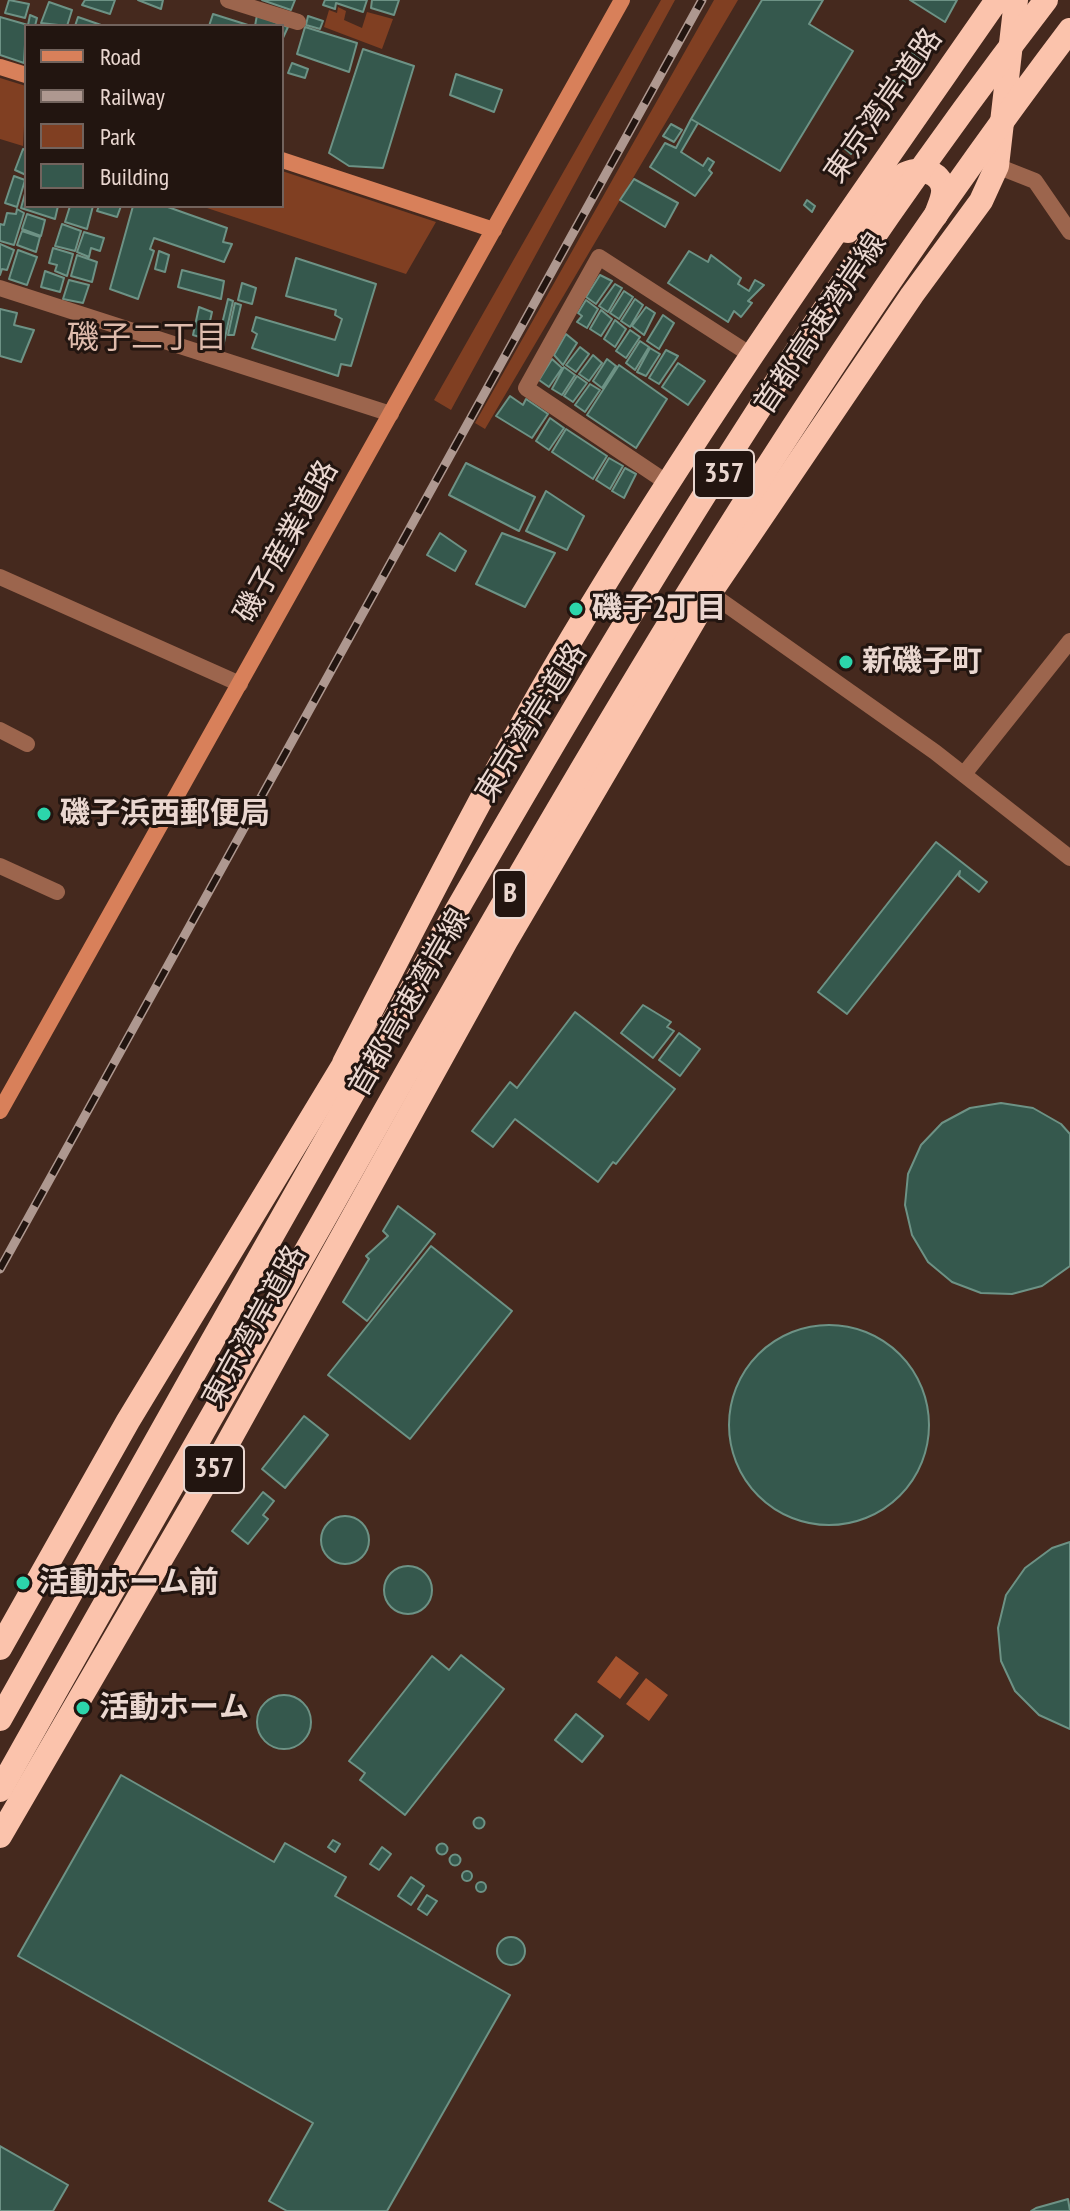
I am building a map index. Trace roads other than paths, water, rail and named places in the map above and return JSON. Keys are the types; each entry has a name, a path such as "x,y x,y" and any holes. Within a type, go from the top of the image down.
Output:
{"highway":[{"name":"東京湾岸道路","path":"344,1063 490,779 574,635 751,355 997,0"},
{"name":"東京湾岸道路","path":"0,1836 214,1468 506,941 710,593 912,295 981,201 997,166 1016,0"},
{"name":"東京湾岸道路","path":"0,1648 128,1421 344,1063 543,768 820,325 917,180 1048,0"},
{"name":"首都高速湾岸線","path":"0,1719 568,716 753,417 879,225 1048,0"},
{"name":"東京湾岸道路","path":"420,1098 472,981 574,771 741,491 912,233 1070,17"},
{"name":"首都高速湾岸線","path":"0,1790 421,1046 609,724 789,428 916,240 1070,30"},
{"name":"東京湾岸道路","path":"824,249 846,233 905,174 915,170 930,172 943,190 912,295"}],"street":[{"path":"228,0 298,22"},
{"name":"磯子産業道路","path":"0,1111 622,0"},
{"path":"0,67 24,74"},
{"path":"284,161 494,230"},
{"path":"997,166 1035,181 1070,232"},
{"path":"669,484 526,388 599,257 751,355"},
{"path":"0,288 391,414"},
{"path":"0,577 240,684"},
{"path":"710,593 964,774 1070,858"},
{"path":"964,774 1070,641"},
{"path":"0,730 27,744"},
{"path":"0,866 57,892"}],"railway":[{"path":"0,1269 702,0"}],"place":[{"name":"磯子2丁目","path":"576,609"},
{"name":"新磯子町","path":"846,662"},
{"name":"磯子浜西郵便局","path":"44,814"},
{"name":"活動ホーム前","path":"23,1583"},
{"name":"活動ホーム","path":"83,1708"}],"district":[{"name":"磯子二丁目","path":"147,339"}]}
